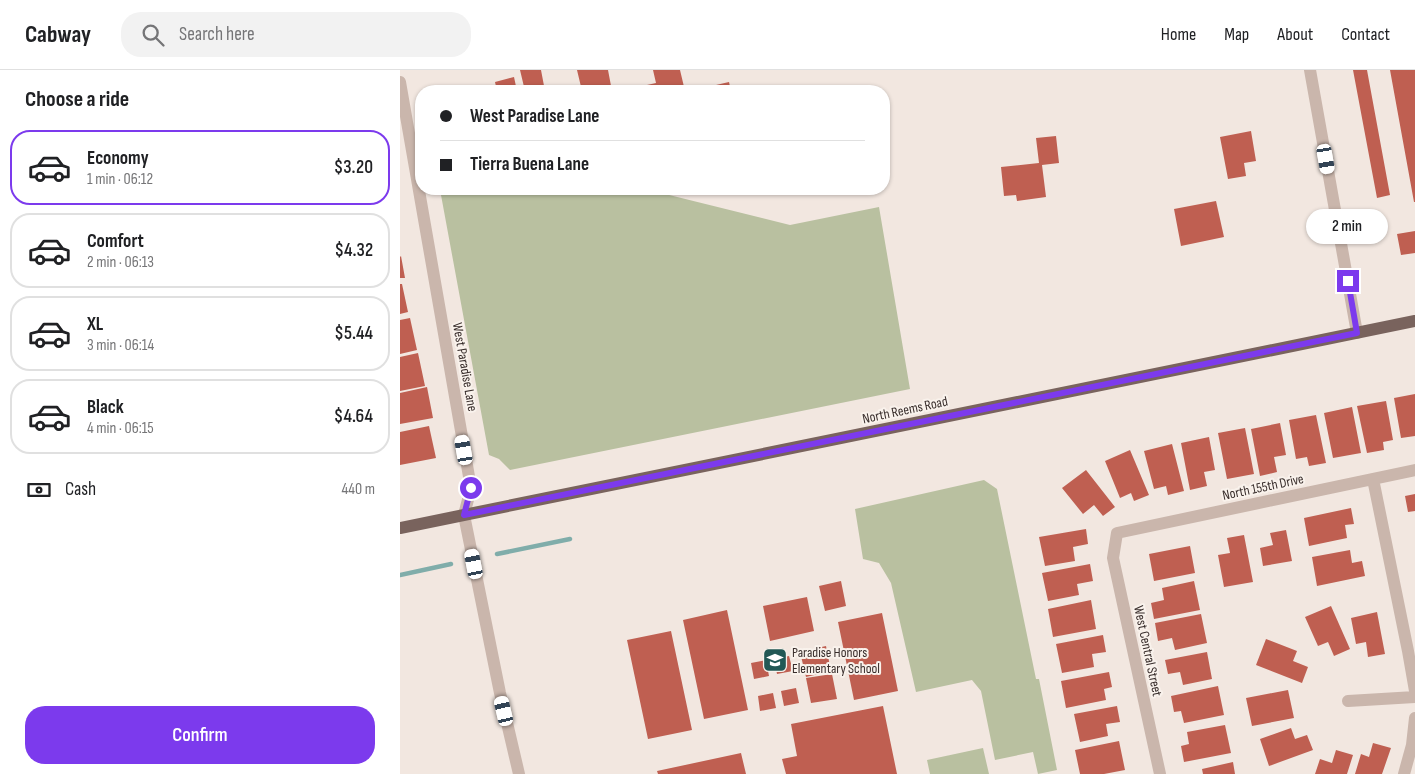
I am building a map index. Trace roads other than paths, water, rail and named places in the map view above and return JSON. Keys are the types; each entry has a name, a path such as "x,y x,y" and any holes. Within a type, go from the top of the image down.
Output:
{"main road":[{"name":"North Reems Road","path":"400,528 1415,321"}],"street":[{"path":"1310,70 1357,333"},
{"name":"West Paradise Lane","path":"400,82 415,168"},
{"name":"West Paradise Lane","path":"420,195 471,488 464,515 498,683 519,774"},
{"name":"North 155th Drive","path":"1117,534 1415,470"},
{"path":"1373,479 1415,691"},
{"name":"West Central Street","path":"1117,534 1113,558 1160,774"},
{"path":"1348,701 1415,697"},
{"path":"1404,774 1412,744 1415,718"}],"waterway":[{"path":"497,554 570,539"},
{"path":"400,575 451,564"}],"place":[{"name":"Paradise Honors Elementary School","path":"775,660"}]}
